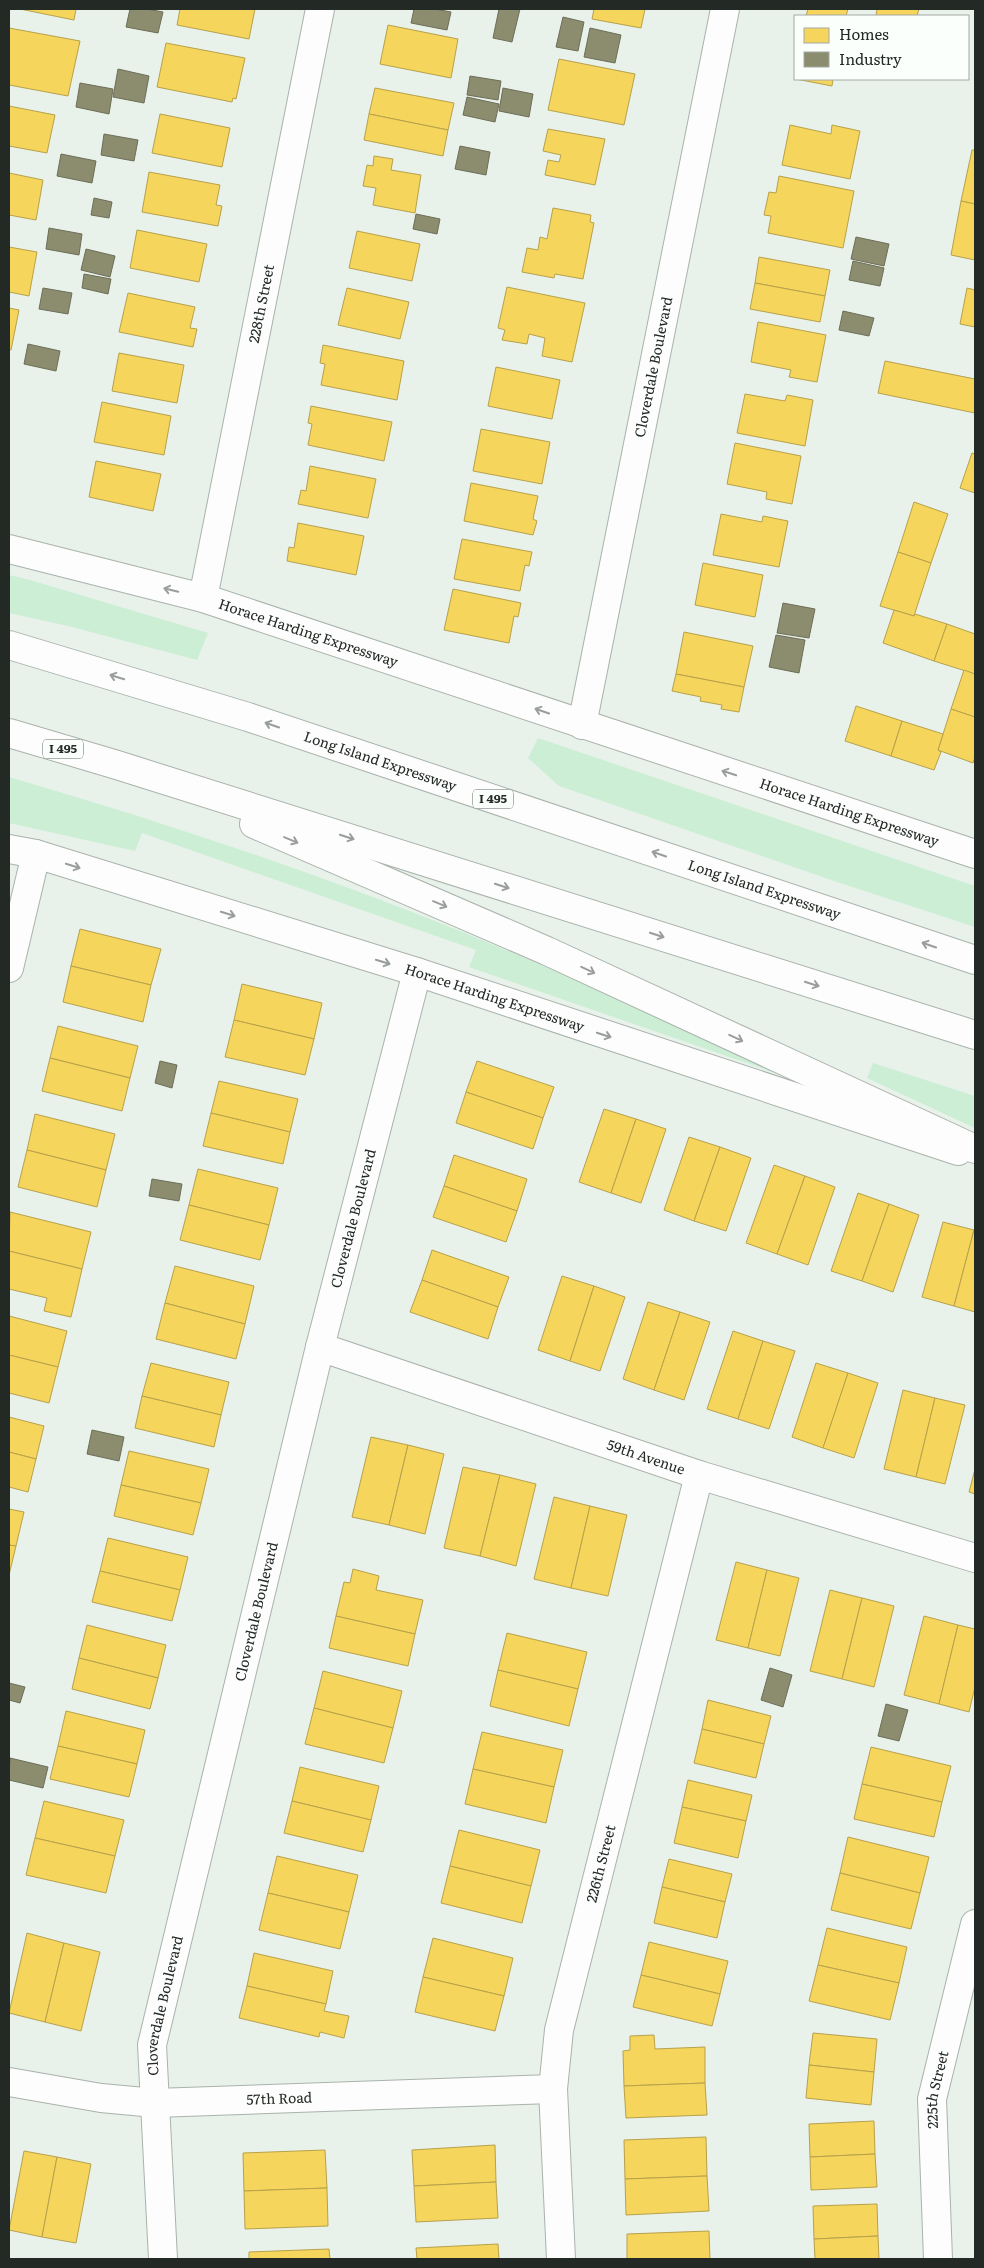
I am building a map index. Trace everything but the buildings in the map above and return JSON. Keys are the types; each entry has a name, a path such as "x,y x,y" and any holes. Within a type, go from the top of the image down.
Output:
{"main road":[{"name":"228th Street","path":"203,598 320,9"},
{"name":"Cloverdale Boulevard","path":"582,725 725,9"},
{"name":"Horace Harding Expressway","path":"9,549 203,598 975,854"},
{"name":"Long Island Expressway","path":"9,645 248,717 975,960"},
{"name":"I 495","path":"9,733 117,765 975,1035"},
{"path":"117,765 547,951 975,1149"},
{"name":"Horace Harding Expressway","path":"9,849 36,854 417,972 975,1157"},
{"path":"9,968 36,854"},
{"name":"Cloverdale Boulevard","path":"163,2259 152,2045 320,1347 417,972"},
{"name":"59th Avenue","path":"320,1347 699,1475 975,1558"},
{"name":"226th Street","path":"561,2259 553,2089 559,2030 699,1475"},
{"name":"225th Street","path":"938,2259 932,2099 975,1924"},
{"name":"57th Road","path":"9,2082 101,2098 155,2103 553,2089"}],"green space":[{"path":"9,575 208,633 197,660 68,626 9,613"},
{"path":"538,738 975,886 975,927 837,882 559,786 528,758"},
{"path":"9,777 194,834 376,898 535,962 807,1084 469,967 476,950 142,833 135,851 9,823"},
{"path":"873,1063 975,1096 975,1128 867,1078"}]}
